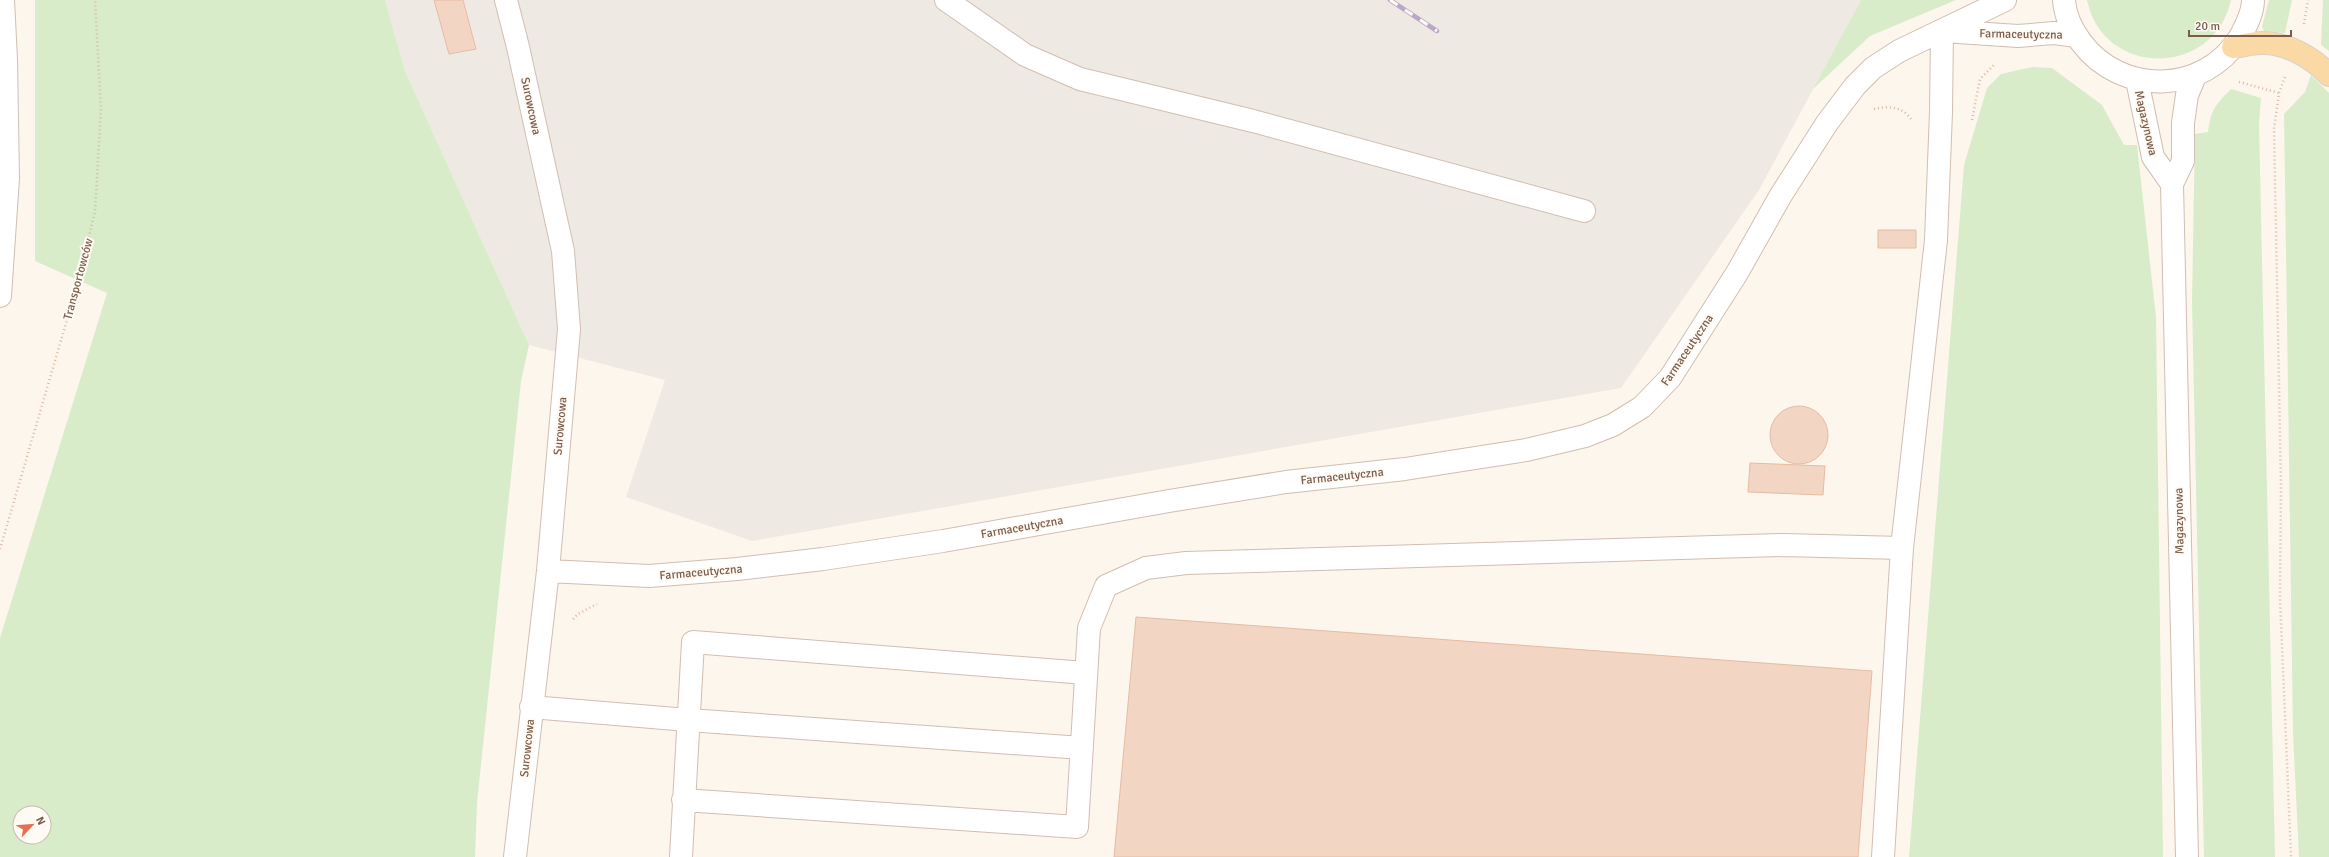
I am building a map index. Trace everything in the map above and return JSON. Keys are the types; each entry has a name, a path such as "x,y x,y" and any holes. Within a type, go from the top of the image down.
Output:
{"main road":[{"path":"2234,47 2262,43 2296,50 2318,64 2329,75"}],"street":[{"path":"0,296 8,178 6,59 3,0"},
{"name":"Surowcowa","path":"506,0 518,46 563,251 569,329 548,571 531,707 515,857"},
{"path":"946,0 1025,55 1080,79 1253,121 1584,211"},
{"name":"Farmaceutyczna","path":"548,571 649,576 736,569 823,559 943,542 1263,486 1405,469 1526,450 1599,430 1630,416 1656,394 1670,378 1737,272 1781,195 1827,123 1855,86 1873,68 1900,50 2005,0"},
{"path":"2064,0 2069,21 2088,52 2102,64 2119,74 2137,80 2156,83 2176,81 2195,76 2216,64 2234,47 2246,27 2253,0"},
{"path":"1883,857 1902,548 1936,240 1941,112 1942,31"},
{"name":"Farmaceutyczna","path":"1942,31 2018,36 2054,33 2077,36"},
{"name":"Magazynowa","path":"2187,857 2172,184 2183,161 2183,123 2187,95 2195,76"},
{"name":"Magazynowa","path":"2137,80 2153,157 2172,184"},
{"path":"683,800 1077,827 1085,673 1089,628 1106,586 1146,568 1186,562 1766,546 1902,548"},
{"path":"681,857 693,642 1085,673"},
{"path":"531,707 688,720 1082,748"}],"path":[{"name":"Transportowców","path":"0,549 71,306 95,212 101,109 95,0"},
{"path":"2291,857 2280,599 2281,487 2274,129 2279,93 2296,50 2307,11 2308,0"}],"shaded area":[{"path":"385,0 1861,0 1759,190 1621,388 752,541 626,497 665,380 529,345 405,71"}],"green space":[{"path":"35,0 385,0 405,71 529,345 521,381 477,803 475,857 0,857 0,638 107,293 35,261"},
{"path":"1861,0 1956,0 1870,36 1813,89"},
{"path":"2087,0 2231,0 2221,26 2204,44 2182,55 2159,58 2135,55 2114,44 2097,26"},
{"path":"2269,0 2292,0 2285,33 2264,31 2262,27"},
{"path":"2323,0 2329,0 2329,51 2321,45"},
{"path":"2032,67 2052,68 2102,105 2124,145 2137,145 2156,317 2163,857 1909,857 1964,165 1987,88 2001,74"},
{"path":"2311,75 2329,93 2329,857 2299,857 2293,733 2284,114 2305,92"},
{"path":"2231,89 2261,98 2259,123 2275,857 2204,857 2192,301 2195,134 2208,132 2212,113 2221,99"}],"building":[{"path":"434,0 463,0 476,49 449,54"},
{"path":"1878,230 1916,230 1916,248 1878,248"},
{"path":"1793,406 1805,406 1820,414 1828,429 1828,441 1820,456 1805,464 1793,464 1778,456 1770,441 1770,429 1778,414"},
{"path":"1750,463 1825,466 1823,495 1748,492"},
{"path":"1136,617 1872,671 1858,857 1114,857"}],"railway":[{"path":"1390,0 1437,31"}]}
